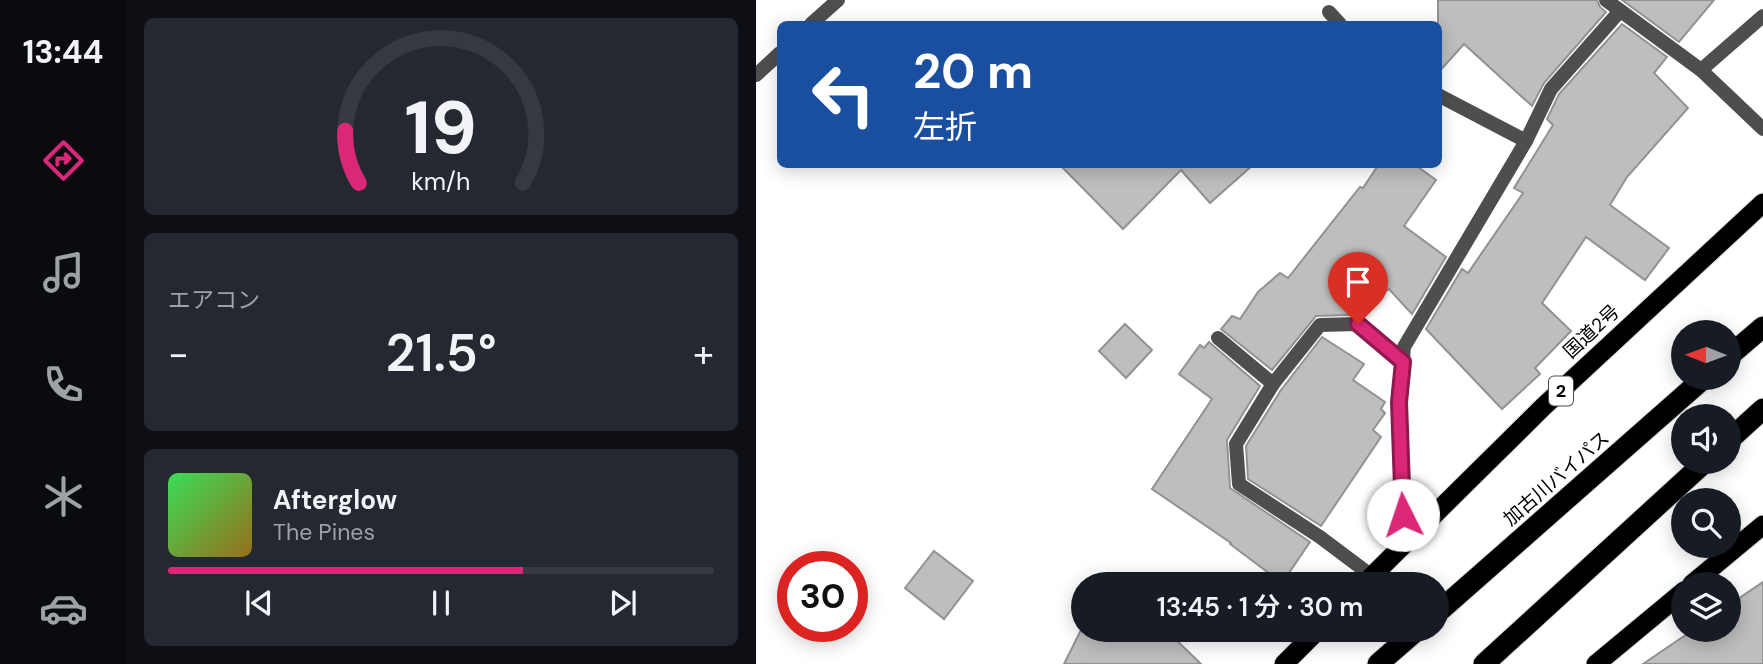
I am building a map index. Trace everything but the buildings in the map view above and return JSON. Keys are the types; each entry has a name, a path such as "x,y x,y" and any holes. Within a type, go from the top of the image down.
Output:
{"highway":[{"name":"国道2号","path":"1376,572 1543,407 1763,203"},
{"path":"1741,346 1763,327"},
{"name":"加古川バイパス","path":"1449,602 1690,390"},
{"path":"1741,429 1763,409"},
{"path":"1485,664 1692,474"},
{"path":"1706,572 1763,525"},
{"path":"1596,664 1671,602"},
{"path":"1284,664 1306,642"},
{"path":"1378,664 1403,642"}],"street":[{"path":"814,21 838,0"},
{"path":"1606,0 1701,71 1763,129"},
{"path":"1406,541 1401,489 1399,402 1404,347 1526,141 1551,89 1620,10"},
{"path":"1329,12 1337,21"},
{"path":"1701,71 1763,16"},
{"path":"756,75 777,56"},
{"path":"1442,97 1526,141"},
{"path":"1359,572 1320,537 1239,484 1236,444 1273,384 1320,325 1358,324 1403,362"},
{"path":"1218,338 1273,384"}],"route":[{"path":"1358,324 1403,362 1399,402 1403,515"}]}
